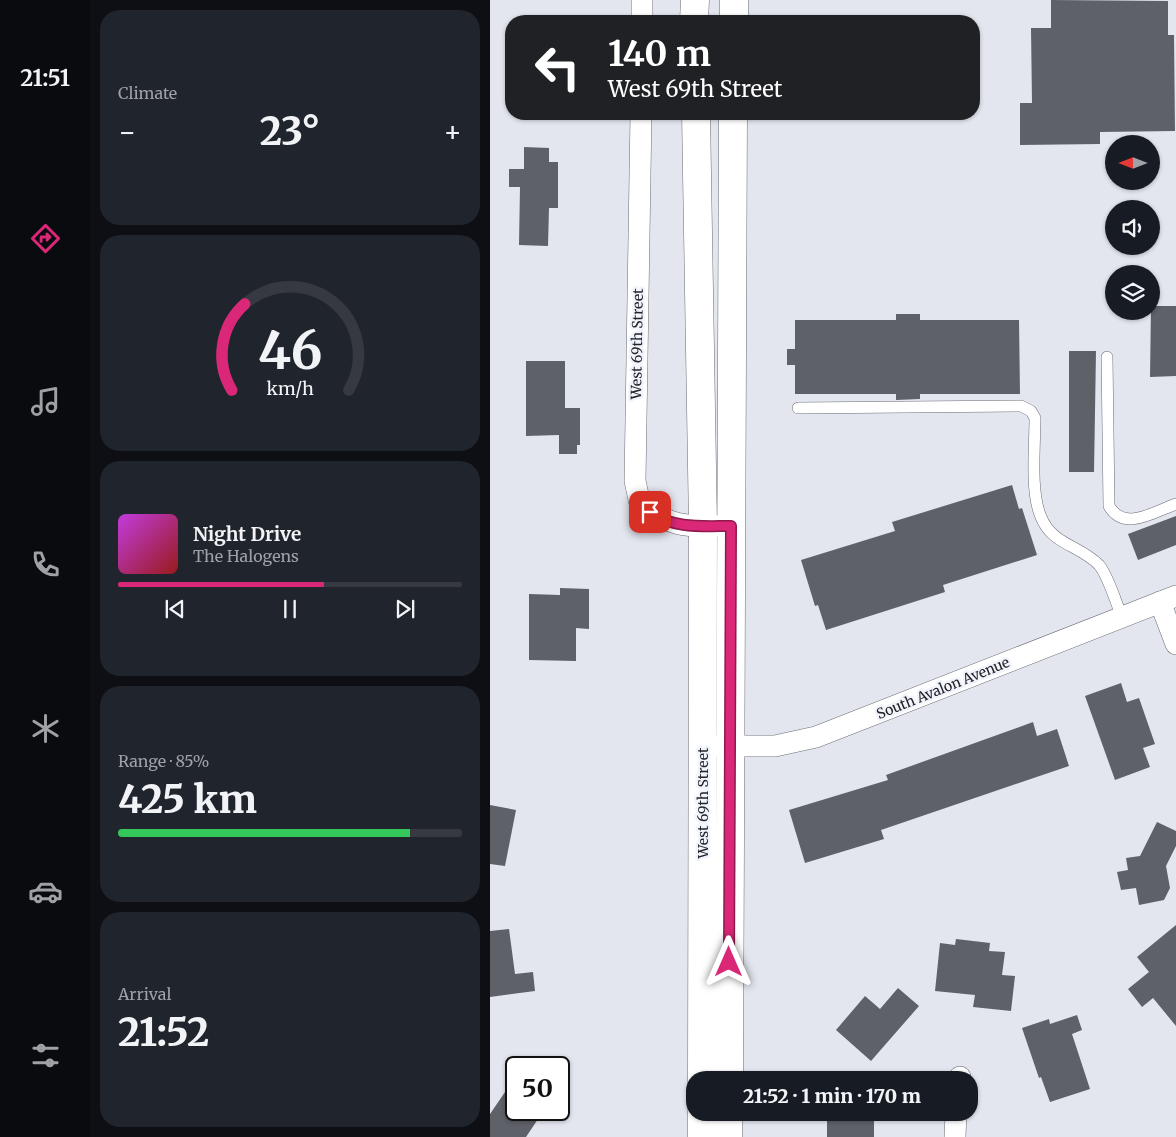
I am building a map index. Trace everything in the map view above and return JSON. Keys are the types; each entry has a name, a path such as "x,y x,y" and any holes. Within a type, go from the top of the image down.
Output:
{"main road":[{"path":"694,0 694,15"},
{"path":"734,0 734,15"},
{"name":"West 69th Street","path":"696,120 703,526 702,1071"},
{"name":"West 69th Street","path":"728,1071 733,120"},
{"path":"702,1121 702,1137"},
{"path":"728,1121 728,1137"}],"street":[{"path":"642,0 642,15"},
{"name":"West 69th Street","path":"641,120 635,480 640,504 659,519 684,526 731,526"},
{"path":"1168,599 1176,644"},
{"name":"South Avalon Avenue","path":"703,745 775,746 816,737 1168,599"},
{"path":"955,1137 956,1121"}],"lane":[{"path":"1107,357 1109,506 1114,515 1126,520 1138,518 1176,504"},
{"path":"798,408 1021,406 1031,411 1035,418 1035,490 1040,516 1057,539 1090,556 1101,566 1122,617"}],"building":[{"path":"1051,0 1168,1 1168,35 1174,35 1175,131 1100,132 1100,144 1020,145 1020,103 1032,103 1031,28 1051,28"},
{"path":"524,147 549,148 549,162 558,162 558,208 549,208 548,246 519,245 520,187 509,187 509,169 524,169"},
{"path":"1160,306 1176,306 1176,376 1150,377 1151,320 1160,320"},
{"path":"896,314 920,314 920,320 1019,320 1020,394 920,394 920,399 896,400 896,394 795,394 795,365 787,365 787,349 795,349 795,320 896,320"},
{"path":"1069,351 1096,351 1094,472 1069,472"},
{"path":"526,361 565,361 565,408 580,408 580,445 577,445 577,454 559,454 559,435 526,436"},
{"path":"1012,485 1019,509 1022,508 1037,555 943,585 945,592 826,630 818,605 815,606 801,560 895,531 892,522"},
{"path":"1176,516 1176,545 1138,560 1128,534"},
{"path":"560,588 589,589 589,629 576,628 576,661 529,660 529,594 560,595"},
{"path":"1121,683 1127,702 1139,698 1155,744 1143,748 1150,767 1115,780 1085,696"},
{"path":"1033,722 1037,736 1057,729 1069,766 881,830 884,839 805,863 789,810 888,780 886,775"},
{"path":"490,805 516,810 505,866 490,864"},
{"path":"1157,822 1176,831 1176,846 1166,866 1170,888 1164,900 1139,905 1136,888 1121,890 1117,872 1128,870 1126,858 1140,856"},
{"path":"1176,925 1176,1026 1153,998 1142,1007 1128,989 1149,972 1137,957"},
{"path":"509,929 515,974 533,972 535,991 490,997 490,931"},
{"path":"956,939 990,943 989,951 1005,952 1002,975 1015,976 1011,1011 973,1007 975,995 935,991 940,943 955,945"},
{"path":"898,988 919,1006 871,1061 836,1030 865,996 880,1009"},
{"path":"1077,1015 1082,1030 1072,1034 1090,1089 1050,1102 1041,1077 1039,1078 1022,1028 1049,1019 1050,1024"},
{"path":"505,1092 505,1121 537,1121 526,1137 490,1137 490,1114"},
{"path":"827,1121 874,1121 874,1137 827,1137"}],"route":[{"path":"650,512 659,519 684,526 731,526 729,962"}]}
